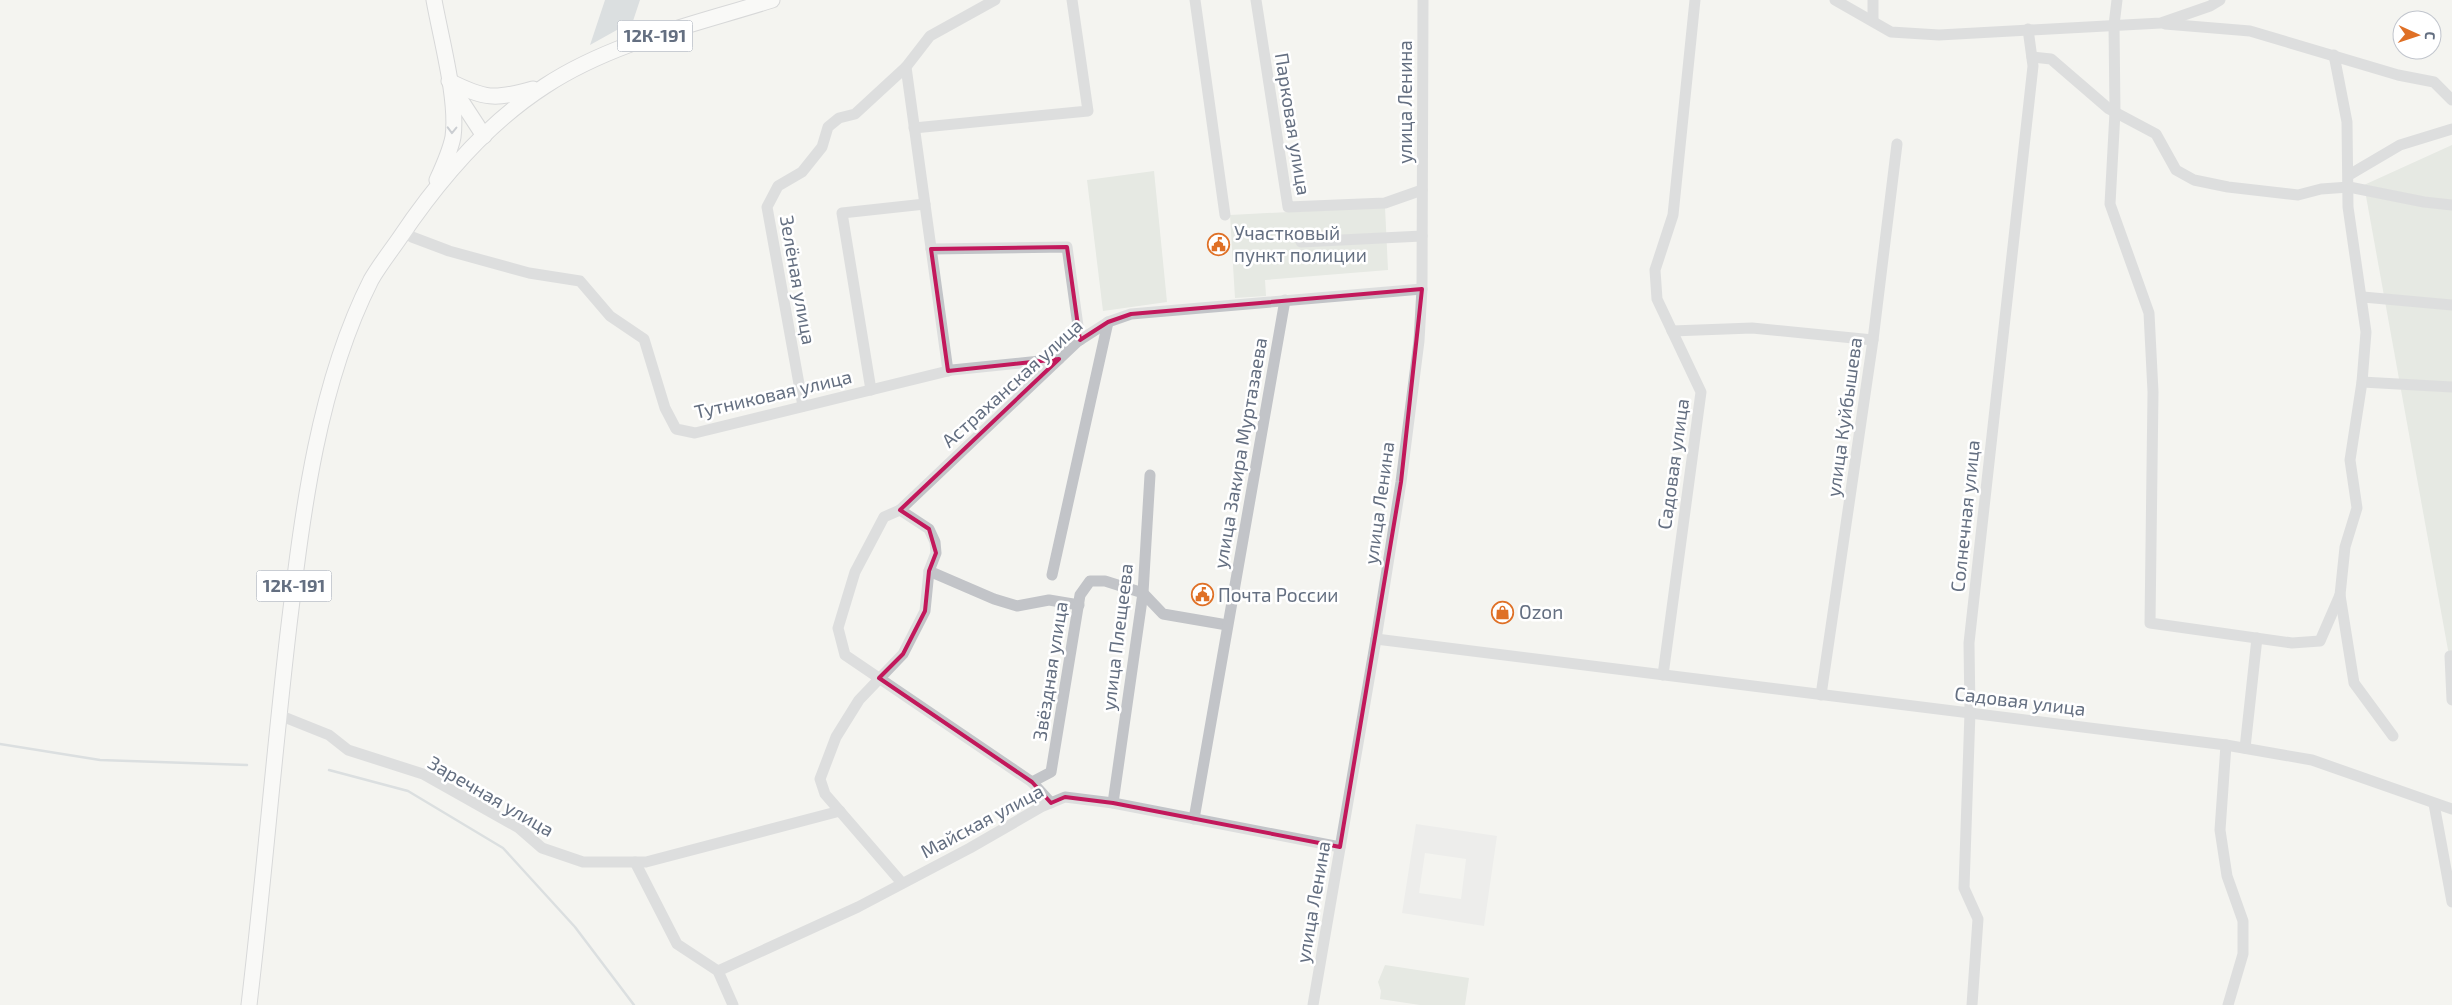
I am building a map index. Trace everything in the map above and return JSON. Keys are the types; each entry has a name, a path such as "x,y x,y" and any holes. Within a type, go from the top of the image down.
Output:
{"main road":[{"path":"431,193 446,160 453,137 449,81 434,0"},
{"name":"12К-191","path":"249,1005 279,715 306,496 335,370 372,279 431,193 484,136 516,106 544,86 577,66 644,40 772,0"},
{"path":"449,81 477,95 503,97 544,86"},
{"path":"449,81 484,136"}],"street":[{"name":"Зелёная улица","path":"803,406 768,207 778,186 802,172 822,147 828,127 838,118 855,114 906,67 930,36 995,0"},
{"path":"914,128 1088,111 1072,0"},
{"path":"1195,0 1225,216"},
{"name":"Парковая улица","path":"1256,0 1288,207 1385,202 1422,190"},
{"name":"улица Ленина","path":"1313,1005 1376,639 1402,472 1419,341 1422,289 1423,0"},
{"name":"Садовая улица","path":"1663,675 1701,392 1657,298 1655,270 1673,215 1695,0"},
{"path":"1835,0 1891,32 1939,35 2161,23 2250,31 2398,75 2434,82 2452,100"},
{"path":"1873,0 1873,21"},
{"path":"2117,0 2114,25 2116,112 2110,204 2149,313 2153,392 2150,623 2292,643 2320,641 2340,595"},
{"path":"2161,23 2210,6 2220,0"},
{"name":"Солнечная улица","path":"1972,1005 1978,919 1964,888 1970,712 1969,643 2033,66 2028,29"},
{"path":"2334,55 2347,122 2348,208 2366,332 2362,382 2350,460 2357,508 2345,547 2340,595 2354,684 2393,736"},
{"path":"2032,57 2051,59 2116,112 2156,134 2176,170 2194,180 2228,187 2298,195 2349,181 2400,145 2452,129"},
{"path":"906,67 948,371"},
{"name":"улица Куйбышева","path":"1821,695 1873,340 1897,144"},
{"path":"2349,181 2424,202 2452,205"},
{"path":"871,390 842,213 925,204"},
{"name":"Тутниковая улица","path":"405,231 412,236 449,251 529,273 580,281 610,316 644,339 665,408 676,429 695,433 948,371 1059,360"},
{"path":"1300,242 1422,236"},
{"path":"931,249 1068,247 1080,340"},
{"name":"Астраханская улица","path":"1051,803 1032,782 845,655 838,628 855,572 884,517 900,510 1080,340 1108,322 1131,314 1422,289"},
{"path":"2362,297 2452,305"},
{"name":"улица Закира Муртазаева","path":"1194,819 1285,300"},
{"name":"Звёздная улица","path":"1052,575 1108,322"},
{"path":"1672,331 1752,328 1873,340"},
{"path":"2362,382 2452,387"},
{"name":"улица Плещеева","path":"1113,803 1143,593 1150,475"},
{"path":"900,510 929,529 936,542 936,553 929,571 925,611 903,654 860,700 836,737 820,780 825,794 902,883"},
{"path":"929,571 994,599 1017,606 1049,600 1079,604"},
{"name":"Звёздная улица","path":"1032,782 1051,772 1080,595 1090,581 1105,581 1143,593"},
{"path":"1143,593 1163,614 1227,625"},
{"path":"2245,748 2257,638"},
{"name":"Садовая улица","path":"1376,639 2245,748 2312,760 2452,809"},
{"path":"2452,656 2450,656 2452,700"},
{"name":"Заречная улица","path":"279,715 329,735 348,750 423,774 519,828 542,848 583,862 656,860 840,811"},
{"path":"2226,745 2220,830 2227,876 2243,921 2243,954 2228,1005"},
{"name":"Майская улица","path":"718,971 858,906 1065,797 1113,803 1340,847"},
{"path":"2434,804 2452,902"},
{"path":"635,862 677,944 718,971 733,1005"}],"highlighted area":[{"path":"1067,247 1080,340 1108,322 1131,314 1422,289 1401,482 1340,847 1113,803 1065,797 1051,803 1032,782 879,678 903,654 925,611 929,571 936,553 929,529 900,510 1059,359 948,371 931,249"}],"shaded area":[{"path":"605,0 640,0 633,21 590,45"},
{"path":"2452,145 2452,672 2364,185"},
{"path":"1154,171 1167,302 1103,311 1087,180"},
{"path":"1385,207 1388,270 1265,280 1266,296 1235,298 1230,215"},
{"path":"1416,824 1497,836 1484,926 1402,913","holes":["1425,853 1466,859 1461,899 1419,893"]},
{"path":"1385,965 1469,978 1465,1005 1420,1005 1380,999 1381,991 1378,982"}],"waterway":[{"path":"0,744 100,760 247,765"},
{"path":"329,770 408,791 503,848 575,927 634,1005"}],"place":[{"name":"Участковый пункт полиции","path":"1218,244"},
{"name":"Почта России","path":"1202,595"},
{"name":"Ozon","path":"1503,612"}]}
